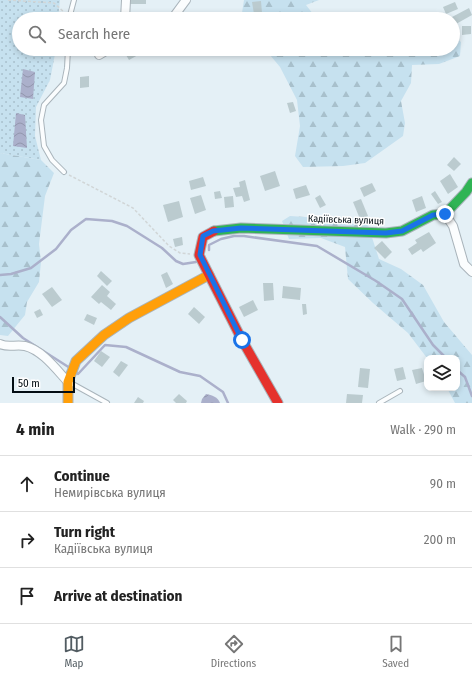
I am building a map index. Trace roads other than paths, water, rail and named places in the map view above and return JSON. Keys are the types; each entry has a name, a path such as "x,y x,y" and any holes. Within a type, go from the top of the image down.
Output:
{"street":[{"path":"125,12 126,0"},
{"path":"177,12 186,0"},
{"path":"472,183 466,192 445,214 453,226 464,264 472,272"},
{"name":"Кадіївська вулиця","path":"209,275 200,255 203,236 213,231 241,228 386,233 402,231 433,215 445,214"},
{"path":"68,403 68,379 76,361 104,335 129,318 209,275 242,340 278,403"},
{"path":"0,344 4,346 25,346 39,353 68,379"}],"lane":[{"path":"71,12 74,0"},
{"path":"64,172 52,160 44,146 41,120 44,106 64,84 67,56"},
{"path":"68,379 107,403"},
{"path":"379,403 400,390"}],"water":[{"path":"23,69 35,72 33,99 20,97"},
{"path":"16,113 25,115 27,148 13,146"},
{"path":"206,394 218,399 220,403 201,403"}],"waterway":[{"path":"0,275 11,274 31,268 56,249 71,230 86,219 112,221 127,226 162,248 176,261 183,264 196,262"},
{"path":"209,250 209,245 221,239 234,236 317,246 376,281 402,299 433,345 443,355"},
{"path":"0,317 23,338 70,368"},
{"path":"75,372 78,374 105,345 126,347 180,372 200,376 223,392 228,403"},
{"path":"460,373 465,377 472,396"}]}
